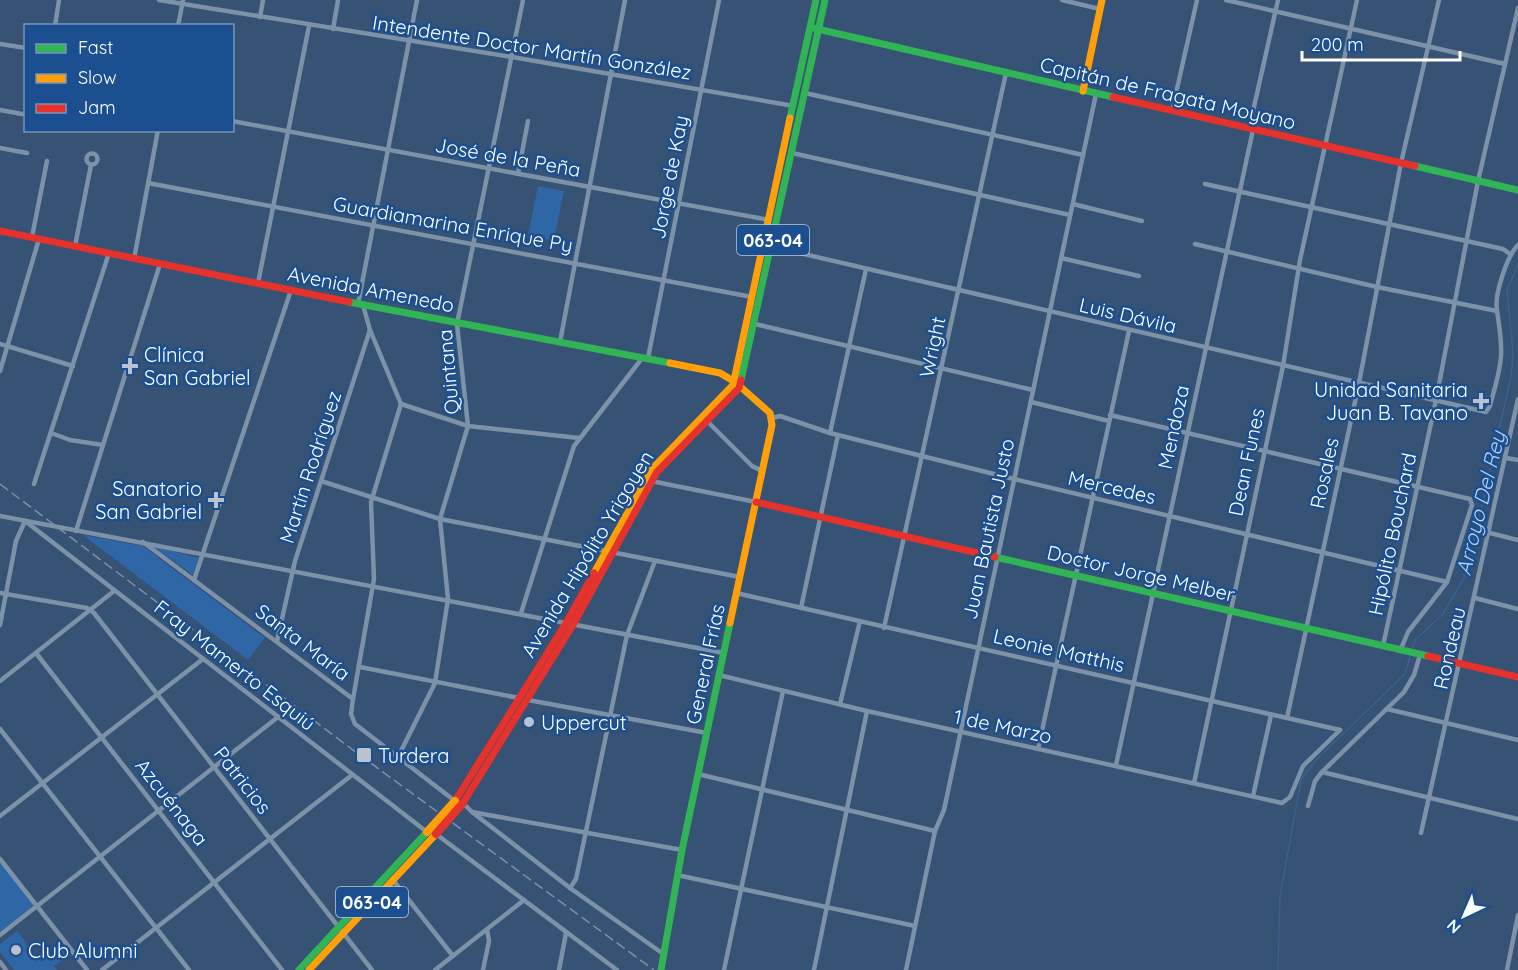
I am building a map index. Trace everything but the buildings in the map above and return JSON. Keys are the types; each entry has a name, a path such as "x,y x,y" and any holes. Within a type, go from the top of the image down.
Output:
{"main road":[{"name":"Avenida Hipólito Yrigoyen","path":"773,221 792,153 805,93 816,0"},
{"name":"Avenida Hipólito Yrigoyen","path":"309,970 340,930 459,802 570,624 651,481 664,462 706,421 737,384 755,324 794,106 814,28 824,0"},
{"path":"1083,91 1101,4"},
{"name":"Capitán de Fragata Moyano","path":"814,28 1518,190"},
{"name":"Avenida Amenedo","path":"0,231 720,373 737,384"},
{"name":"Avenida Hipólito Yrigoyen","path":"609,553 652,469 737,384 752,297 768,246"},
{"path":"737,384 767,409 772,418"},
{"name":"General Frías","path":"662,969 662,953 677,875 772,418"},
{"name":"Doctor Jorge Melber","path":"756,501 1518,677"},
{"name":"Avenida Hipólito Yrigoyen","path":"299,970 393,880 431,833"}],"street":[{"path":"54,24 59,0"},
{"name":"Intendente Doctor Martín González","path":"159,0 183,2 309,26 610,73 794,106"},
{"path":"260,17 263,0"},
{"path":"333,29 338,0"},
{"path":"353,699 373,586 371,498 401,404 361,304 417,0"},
{"name":"Quintana","path":"398,757 435,683 448,599 440,519 468,426 458,322 523,0"},
{"path":"560,342 625,0"},
{"name":"Jorge de Kay","path":"521,613 579,438 646,358 665,279 719,0"},
{"path":"1062,0 1101,4"},
{"path":"1172,111 1197,0"},
{"path":"1226,0 1505,64"},
{"name":"Mendoza","path":"1116,765 1278,0"},
{"name":"Dean Funes","path":"1194,783 1283,366 1299,269 1357,0"},
{"name":"Rosales","path":"1287,718 1359,383 1401,163 1439,0"},
{"path":"178,24 183,2"},
{"name":"Hipólito Bouchard","path":"1383,646 1436,400 1478,181 1518,8"},
{"path":"258,283 309,26"},
{"path":"0,44 24,48"},
{"name":"Wright","path":"884,628 943,369 1006,73"},
{"path":"805,93 1083,155"},
{"name":"Juan Bautista Justo","path":"906,970 936,831 944,810 1096,94"},
{"path":"0,110 22,114"},
{"path":"518,174 528,121"},
{"name":"José de la Peña","path":"234,122 773,221"},
{"path":"134,259 159,132"},
{"path":"0,148 27,153"},
{"path":"792,153 1070,215"},
{"path":"0,371 35,238 47,161"},
{"path":"75,246 91,165"},
{"name":"Guardiamarina Enrique Py","path":"148,183 752,297"},
{"path":"1205,184 1503,249 1510,254"},
{"path":"1073,204 1142,221"},
{"path":"1195,244 1377,287 1497,311 1504,270 1510,254 1518,245"},
{"name":"Luis Dávila","path":"768,246 1486,412 1490,406 1501,359 1501,321 1497,311"},
{"path":"34,484 109,253"},
{"path":"1061,258 1139,276"},
{"path":"76,531 160,264"},
{"path":"830,433 866,269"},
{"path":"194,580 205,554 291,290"},
{"path":"755,324 1033,390"},
{"name":"Martín Rodríguez","path":"277,641 292,570 370,330"},
{"path":"1038,749 1129,331"},
{"path":"0,344 73,366"},
{"name":"Rondeau","path":"1421,832 1461,664 1518,399"},
{"path":"1031,402 1108,421"},
{"path":"401,404 468,426 579,438"},
{"path":"1110,415 1418,485 1472,501 1447,582 1408,632 1410,653 1408,687 1322,772 1315,781 1308,806"},
{"name":"Mercedes","path":"772,418 780,416 830,433 1014,479 1447,582"},
{"path":"706,421 752,466 762,471"},
{"path":"51,433 70,441 103,445"},
{"path":"801,608 838,435"},
{"path":"1506,458 1518,460"},
{"path":"321,481 440,519 740,577"},
{"path":"651,481 756,501"},
{"path":"0,516 724,653"},
{"path":"0,625 3,594 16,541 25,521"},
{"name":"Fray Mamerto Esquiú","path":"25,521 352,775 617,970"},
{"path":"1490,533 1518,540"},
{"name":"Santa María","path":"141,541 353,699 353,721 472,812"},
{"path":"570,888 576,879 627,635 655,561"},
{"path":"0,681 114,591"},
{"name":"Leonie Matthis","path":"736,593 1340,730 1303,766 1290,797 1282,803"},
{"path":"3,594 90,610"},
{"path":"1475,598 1518,609"},
{"name":"Patricios","path":"90,610 372,970"},
{"path":"840,704 860,621"},
{"name":"Azcuénaga","path":"36,653 282,970"},
{"path":"0,816 202,659"},
{"path":"360,666 435,683 707,734"},
{"name":"1 de Marzo","path":"720,675 867,711 1282,803"},
{"path":"724,970 783,691"},
{"path":"1387,709 1518,740"},
{"path":"814,970 867,711"},
{"path":"1253,796 1271,715"},
{"path":"0,935 278,717"},
{"path":"0,729 189,970"},
{"path":"1322,772 1518,819"},
{"path":"698,774 761,791 936,831"},
{"path":"102,970 352,775"},
{"path":"472,812 682,850"},
{"path":"472,812 570,888 662,953"},
{"path":"0,859 87,970"},
{"path":"677,875 915,926"},
{"path":"393,880 453,956"},
{"path":"435,970 524,900"},
{"path":"1507,970 1518,915"},
{"path":"483,970 489,941 487,930"},
{"path":"559,970 566,933"},
{"path":"0,962 6,970"}],"shaded area":[{"path":"538,186 564,191 554,241 528,235"},
{"path":"83,535 143,546 265,638 248,660"},
{"path":"153,546 199,558 193,575"},
{"path":"0,859 37,907 0,935"},
{"name":"Club Alumni","path":"17,931 41,962 61,947 68,956 54,966 57,970 14,970 0,952 0,944"}],"waterway":[{"name":"Arroyo Del Rey","path":"1412,649 1415,640 1442,615 1466,575 1511,377 1513,353 1507,290 1518,265"},
{"name":"Arroyo Del Rey","path":"1278,970 1280,896 1301,780 1316,760 1405,674 1410,656"}],"railway":[{"path":"0,484 361,756 654,970"}],"traffic: fast":[{"path":"790,118 816,0"},
{"path":"741,380 825,0"},
{"path":"813,28 1113,97"},
{"path":"1415,166 1518,190"},
{"path":"349,302 670,363"},
{"path":"995,557 1428,656"},
{"path":"661,970 682,850 730,623"},
{"path":"299,970 427,832"}],"traffic: slow":[{"path":"1083,91 1102,0"},
{"path":"594,573 652,469 733,385 790,118"},
{"path":"670,363 720,373 735,382 770,413 772,425 730,623"},
{"path":"427,832 455,801"},
{"path":"309,970 436,834"}],"traffic: jam":[{"path":"1113,97 1415,166"},
{"path":"0,231 349,302"},
{"path":"463,803 573,625 657,472 739,388 741,380"},
{"path":"756,502 995,557"},
{"path":"455,801 566,623 594,573"},
{"path":"1428,656 1518,677"},
{"path":"436,834 463,803"}],"place":[{"name":"Clínica San Gabriel","path":"130,366"},
{"name":"Unidad Sanitaria Juan B. Tavano","path":"1481,401"},
{"name":"Sanatorio San Gabriel","path":"216,500"},
{"name":"Uppercut","path":"529,722"},
{"name":"Turdera","path":"364,755"},
{"name":"Club Alumni","path":"16,950"}]}
